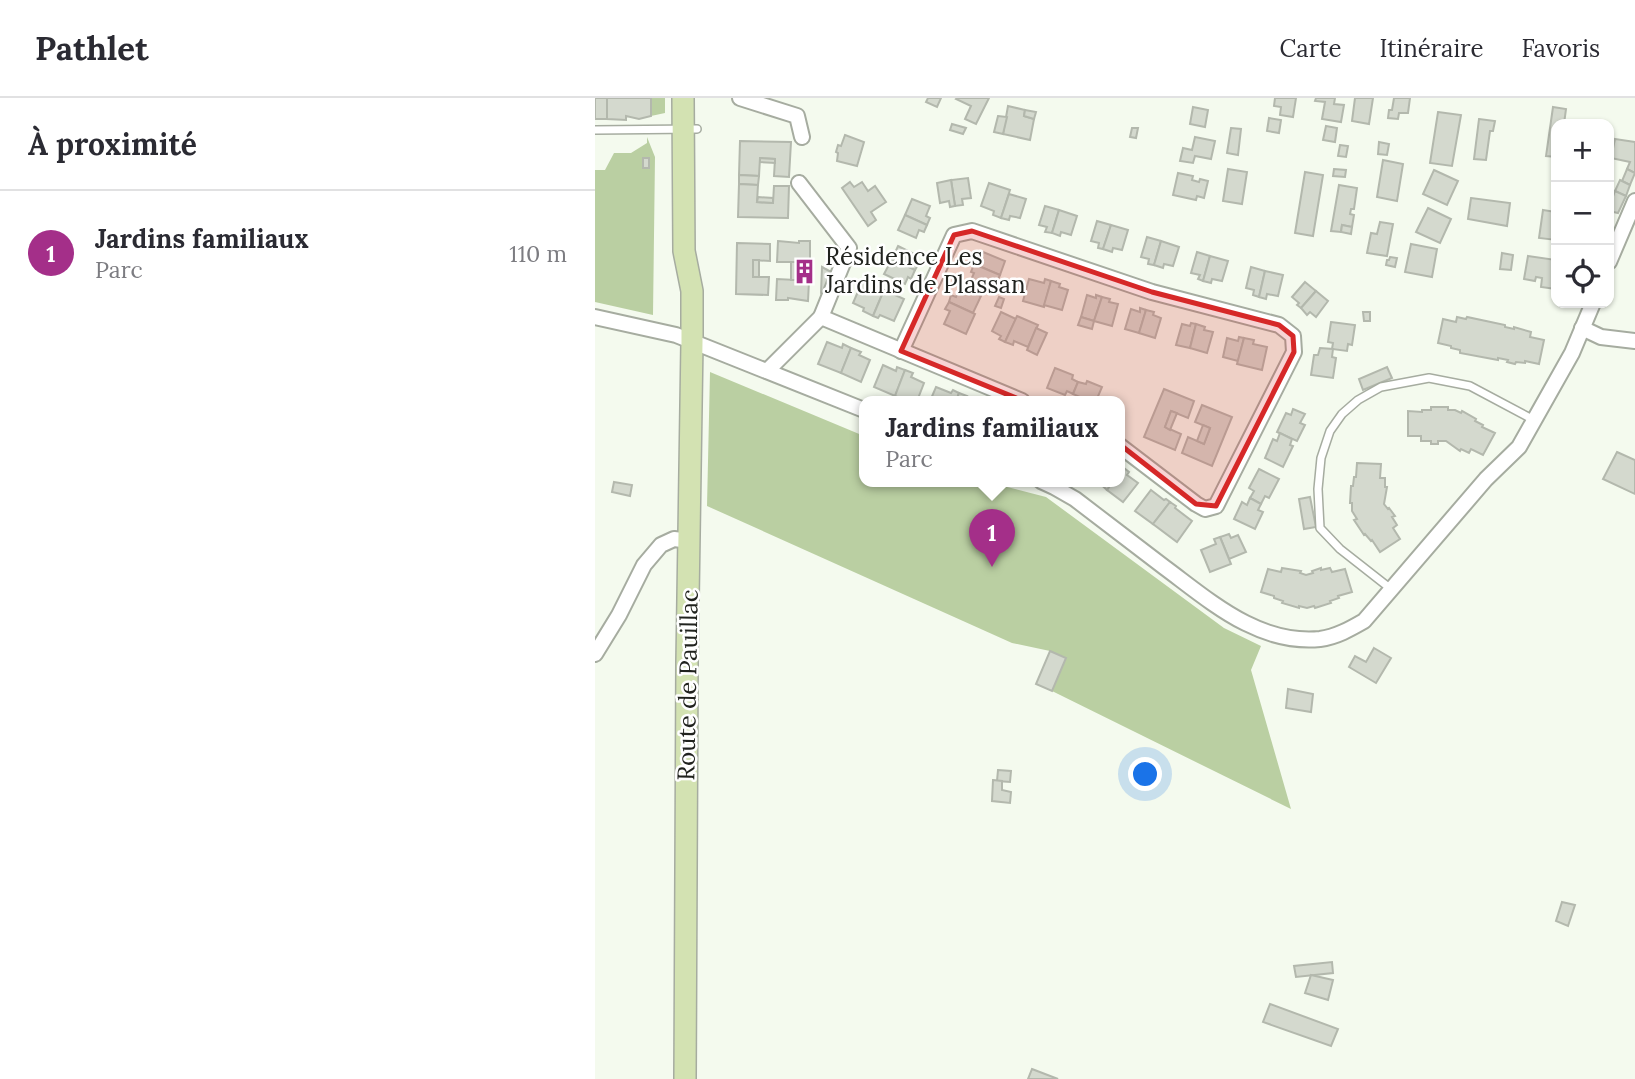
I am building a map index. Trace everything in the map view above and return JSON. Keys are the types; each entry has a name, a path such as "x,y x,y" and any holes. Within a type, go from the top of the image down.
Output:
{"main road":[{"name":"Route de Pauillac","path":"684,98 690,129 698,252 692,291 685,1079"},
{"name":"Route de Pauillac","path":"690,129 697,98"}],"street":[{"path":"740,98 797,116 801,137"},
{"path":"767,371 821,317 849,248 799,183"},
{"path":"1614,249 1635,201"},
{"path":"901,351 954,235 972,231 1152,292 1279,325 1293,336 1294,352 1216,506 1205,509 1196,504 1125,450"},
{"path":"1056,487 1226,614 1261,630 1289,637 1319,639 1341,634 1364,621 1486,479 1519,447 1572,353 1591,308"},
{"path":"595,317 675,335 859,408"},
{"path":"821,317 1009,396"},
{"path":"1582,328 1601,337 1635,341"},
{"path":"595,653 619,615 644,565 661,545 674,539 690,541"}],"lane":[{"path":"595,130 690,129"},
{"path":"1391,589 1340,549 1321,528 1318,489 1321,458 1330,431 1342,414 1358,400 1381,387 1429,378 1470,386 1534,420"}],"highlighted area":[{"path":"972,231 1152,292 1279,325 1293,336 1294,352 1216,506 1196,504 1109,436 901,351 954,235"}],"green space":[{"path":"651,98 665,98 665,113 651,116"},
{"path":"647,137 655,157 653,315 595,302 595,170 605,170 614,153 631,153 647,143"},
{"path":"710,372 859,434 859,487 1007,487 1046,497 1224,628 1261,646 1251,670 1291,809 1052,691 1065,658 1050,651 1012,643 707,506"}],"building":[{"path":"595,98 607,98 607,119 595,119"},
{"path":"607,98 651,98 651,116 639,119 626,116 626,120 607,119"},
{"path":"928,98 941,98 937,107 926,102"},
{"path":"957,98 989,98 976,124 965,119 971,106"},
{"path":"1275,98 1296,98 1293,117 1280,115 1281,107 1274,106"},
{"path":"1316,98 1335,98 1334,104 1344,105 1341,122 1322,119 1325,102 1315,101"},
{"path":"1355,98 1373,98 1369,124 1352,121"},
{"path":"1394,98 1410,98 1408,113 1399,113 1398,119 1388,118"},
{"path":"1008,106 1025,110 1024,116 1034,119 1030,140 1003,134"},
{"path":"1193,107 1208,110 1205,127 1190,124"},
{"path":"1553,107 1566,109 1565,119 1551,119"},
{"path":"1025,110 1036,112 1034,119 1024,116"},
{"path":"1438,112 1461,115 1452,166 1430,163"},
{"path":"998,116 1007,117 1003,134 994,132"},
{"path":"1269,118 1281,120 1279,133 1267,131"},
{"path":"1479,119 1495,121 1493,131 1490,131 1486,160 1474,159"},
{"path":"1551,121 1551,156 1546,156"},
{"path":"952,124 966,128 963,134 950,130"},
{"path":"1326,126 1337,128 1335,142 1323,140"},
{"path":"1132,128 1138,128 1136,138 1130,137"},
{"path":"1231,128 1241,129 1238,155 1227,153"},
{"path":"845,135 864,142 857,166 837,161 838,145 841,146"},
{"path":"1195,137 1215,141 1211,159 1195,156 1193,163 1180,161 1183,148 1192,150"},
{"path":"1615,139 1635,142 1635,173 1627,169 1630,162 1614,159"},
{"path":"740,141 791,142 789,177 774,176 775,159 760,158 759,176 739,175"},
{"path":"1379,142 1389,144 1387,155 1378,154"},
{"path":"1340,145 1348,146 1346,157 1338,156"},
{"path":"643,158 649,158 649,168 643,168"},
{"path":"760,158 775,159 775,163 760,162"},
{"path":"1383,160 1403,164 1397,201 1377,197"},
{"path":"1228,169 1247,172 1242,204 1223,201"},
{"path":"1334,169 1346,170 1345,177 1333,176"},
{"path":"1627,169 1635,173 1630,185 1622,181"},
{"path":"1434,170 1458,181 1447,205 1423,194"},
{"path":"1305,172 1323,175 1313,236 1295,233"},
{"path":"1178,173 1193,176 1192,180 1199,182 1200,179 1208,181 1204,198 1197,196 1196,200 1173,195"},
{"path":"739,175 759,176 758,185 739,184"},
{"path":"968,178 971,198 962,199 963,205 955,206 951,180"},
{"path":"951,180 955,206 950,207 949,201 940,203 937,183"},
{"path":"1620,180 1630,185 1626,196 1615,191"},
{"path":"850,182 854,187 862,182 868,191 875,186 886,202 871,212 876,220 868,226 842,188"},
{"path":"989,183 1010,190 1001,218 993,215 994,211 981,206"},
{"path":"739,184 758,185 757,202 773,203 774,186 789,186 788,218 738,217"},
{"path":"1339,185 1357,188 1354,209 1351,209 1350,214 1354,215 1352,227 1342,225 1341,232 1331,231"},
{"path":"1615,191 1626,196 1618,213 1614,212"},
{"path":"1009,194 1026,199 1020,218 1001,218"},
{"path":"758,197 773,198 773,203 757,202"},
{"path":"1471,198 1510,203 1507,226 1468,219"},
{"path":"912,199 930,206 926,216 930,218 927,225 905,215"},
{"path":"1045,206 1059,210 1052,233 1045,232 1047,227 1039,225"},
{"path":"1428,208 1451,219 1440,243 1416,232"},
{"path":"1059,210 1077,216 1071,235 1061,232 1060,236 1052,233"},
{"path":"1543,210 1551,211 1551,239 1539,238"},
{"path":"905,215 927,225 924,232 919,230 916,238 898,230"},
{"path":"1097,221 1111,225 1103,249 1098,248 1099,243 1091,241"},
{"path":"1380,222 1393,224 1387,256 1367,253 1371,233 1377,234"},
{"path":"1111,225 1128,230 1122,250 1113,248 1112,252 1103,249"},
{"path":"1342,225 1352,227 1351,234 1341,232"},
{"path":"1147,237 1161,241 1154,265 1148,264 1149,259 1141,257"},
{"name":"Résidence Les Jardins de Plassan","path":"778,241 810,241 813,281 809,281 808,301 788,298 776,300 777,279 796,280 796,262 777,262"},
{"path":"1161,241 1179,247 1173,266 1164,264 1163,268 1154,265"},
{"path":"737,243 770,244 770,261 753,260 753,277 769,277 768,295 736,294"},
{"path":"1411,244 1437,249 1432,277 1405,272"},
{"path":"898,246 918,256 914,263 918,265 915,270 892,259"},
{"path":"983,252 1005,261 1000,275 974,264 976,259 980,260"},
{"path":"1197,252 1210,256 1203,281 1198,279 1200,275 1191,273"},
{"path":"1502,253 1513,255 1511,270 1500,269"},
{"path":"1210,256 1228,261 1222,281 1203,281"},
{"path":"1528,256 1551,259 1551,288 1541,287 1542,278 1536,277 1535,281 1524,279"},
{"path":"1390,257 1397,258 1395,267 1386,265"},
{"path":"892,259 915,270 905,284 884,274"},
{"path":"753,260 759,260 759,277 753,277"},
{"path":"791,262 796,262 796,280 791,280"},
{"path":"974,264 1000,275 994,289 971,280"},
{"path":"822,267 833,273 822,295 821,293"},
{"path":"1251,267 1265,271 1259,297 1253,295 1254,290 1246,288"},
{"path":"1265,271 1283,275 1278,296 1267,294 1266,299 1259,297"},
{"path":"1029,279 1044,283 1045,279 1051,281 1044,307 1023,301"},
{"path":"863,280 884,290 873,316 853,303"},
{"path":"1051,281 1068,290 1062,310 1044,305"},
{"path":"1305,282 1316,291 1301,308 1292,297"},
{"path":"960,287 981,296 973,313 949,302 951,295 956,297"},
{"path":"884,290 904,299 894,321 880,315 878,318 873,316"},
{"path":"1316,291 1328,301 1316,317 1310,312 1307,315 1301,308"},
{"path":"1087,295 1102,297 1094,321 1081,317"},
{"path":"999,297 1004,299 1001,308 995,306"},
{"path":"1102,297 1118,304 1112,326 1094,321"},
{"path":"949,302 975,314 966,334 944,324 950,311 945,309"},
{"path":"1140,308 1146,310 1139,333 1125,329 1131,309 1140,312"},
{"path":"1146,310 1161,318 1155,338 1139,333"},
{"path":"1001,312 1016,319 1005,342 992,331"},
{"path":"1363,312 1370,312 1370,321 1364,321"},
{"path":"1017,316 1038,325 1028,347 1014,341 1013,345 1005,342"},
{"path":"1081,317 1094,321 1092,329 1078,325"},
{"path":"1457,317 1531,332 1530,337 1544,340 1539,364 1525,361 1515,364 1498,358 1460,353 1460,350 1438,343 1443,319 1456,322"},
{"path":"1331,322 1355,325 1352,345 1348,344 1347,351 1332,349 1333,343 1328,342"},
{"path":"1191,323 1196,324 1190,348 1176,345 1182,324 1190,326"},
{"path":"1196,324 1213,332 1207,353 1190,348"},
{"path":"1036,328 1047,333 1037,355 1027,350"},
{"path":"1239,337 1244,338 1238,361 1223,357 1227,338 1238,341"},
{"path":"1244,338 1254,340 1253,344 1267,347 1262,370 1237,364"},
{"path":"827,342 842,348 843,344 851,348 841,373 818,364"},
{"path":"851,348 870,360 861,382 841,373"},
{"path":"1320,348 1333,349 1332,357 1336,358 1333,378 1311,375 1314,355 1318,355"},
{"path":"883,365 896,371 897,367 905,370 895,396 874,387"},
{"path":"1387,367 1392,378 1363,390 1359,379"},
{"path":"1055,368 1073,375 1072,379 1078,382 1073,394 1067,391 1065,395 1047,388"},
{"path":"905,370 913,373 911,377 924,383 919,396 895,396"},
{"path":"1087,381 1102,387 1098,396 1073,394 1078,382 1086,384"},
{"path":"936,387 959,393 958,396 932,396"},
{"path":"1164,389 1194,401 1188,418 1171,411 1165,427 1181,434 1175,450 1144,437"},
{"path":"1202,405 1232,417 1212,466 1182,453 1188,437 1204,444 1210,428 1195,422"},
{"path":"1431,407 1448,407 1448,410 1462,411 1476,419 1482,427 1495,433 1483,455 1471,449 1469,453 1461,449 1460,451 1446,441 1431,444 1431,441 1421,441 1421,436 1408,436 1408,411 1422,412 1431,410"},
{"path":"1293,409 1305,414 1300,423 1305,425 1297,441 1277,432 1286,413 1291,415"},
{"path":"1171,411 1177,413 1170,430 1165,427"},
{"path":"1203,425 1210,428 1204,444 1197,441"},
{"path":"1280,433 1292,439 1290,445 1293,446 1283,467 1265,458 1273,439 1277,441"},
{"path":"1617,452 1635,460 1635,494 1603,479"},
{"path":"1357,463 1381,464 1380,478 1385,478 1387,487 1384,504 1395,516 1392,517 1397,525 1393,528 1400,539 1380,552 1354,520 1357,519 1350,503"},
{"path":"1125,469 1129,472 1127,475 1138,483 1123,502 1107,490 1109,487 1125,487"},
{"path":"1259,469 1279,479 1269,498 1265,496 1261,504 1250,498 1254,491 1249,488"},
{"path":"614,482 632,485 630,496 612,492"},
{"path":"1151,490 1170,502 1153,524 1135,511"},
{"path":"1310,497 1316,527 1304,529 1299,499"},
{"path":"1250,498 1261,504 1258,510 1263,512 1255,529 1234,519 1242,502 1247,505"},
{"path":"1170,502 1192,521 1177,542 1153,524"},
{"path":"1229,534 1231,538 1238,535 1246,552 1229,559 1220,537"},
{"path":"1220,537 1231,564 1210,572 1201,550 1216,544 1214,539"},
{"path":"1282,568 1301,571 1300,573 1306,575 1321,568 1330,568 1332,572 1345,569 1352,592 1315,608 1299,608 1282,603 1283,601 1274,596 1261,592 1268,569 1281,572"},
{"path":"1374,648 1391,658 1376,683 1349,667 1355,656 1366,662"},
{"path":"1050,651 1066,658 1052,691 1036,684"},
{"path":"1288,689 1313,694 1311,712 1286,708"},
{"path":"998,770 1011,771 1010,782 997,781"},
{"path":"993,780 1002,781 1002,790 1011,792 1010,803 992,801"},
{"path":"1562,902 1575,905 1568,926 1556,921"},
{"path":"1332,962 1333,973 1296,977 1294,966"},
{"path":"1311,975 1333,980 1328,1000 1305,993"},
{"path":"1270,1004 1338,1029 1331,1046 1263,1022"},
{"path":"1032,1069 1058,1079 1028,1079"}],"place":[{"name":"Résidence Les Jardins de Plassan","path":"805,271"},
{"name":"Jardins familiaux","path":"992,567"}]}
